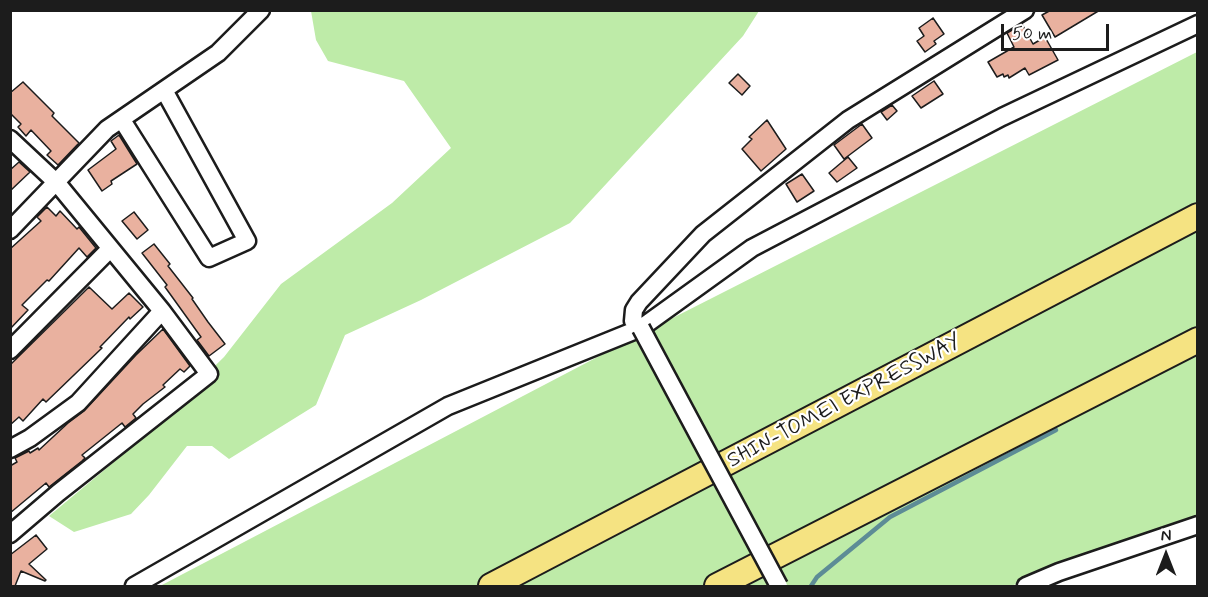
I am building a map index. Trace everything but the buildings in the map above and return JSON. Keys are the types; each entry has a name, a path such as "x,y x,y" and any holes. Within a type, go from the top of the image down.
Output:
{"highway":[{"name":"SHIN-TOMEI EXPRESSWAY","path":"491,586 1197,216"},
{"path":"717,586 1197,340"}],"street":[{"path":"10,230 107,129 218,53 261,10"},
{"path":"778,586 641,328 633,321 634,310 702,234 848,120 1025,10"},
{"path":"134,586 448,406 641,328 752,248 1002,117 1197,24"},
{"path":"122,120 209,258 247,241 164,90"},
{"path":"10,140 57,183 162,311 209,374 58,493 10,534"},
{"path":"10,350 110,249"},
{"path":"10,449 30,438 78,403 162,311"},
{"path":"1026,586 1059,572 1197,525"}],"green space":[{"path":"311,11 759,11 743,36 570,223 421,300 345,335 316,405 229,459 212,446 187,446 149,495 131,514 74,532 49,516 132,447 224,357 281,284 392,203 451,148 404,81 328,61 316,40"},
{"path":"1197,52 1197,516 1011,586 160,586 651,329"}],"waterway":[{"path":"811,586 817,577 890,517 1056,430"}]}
